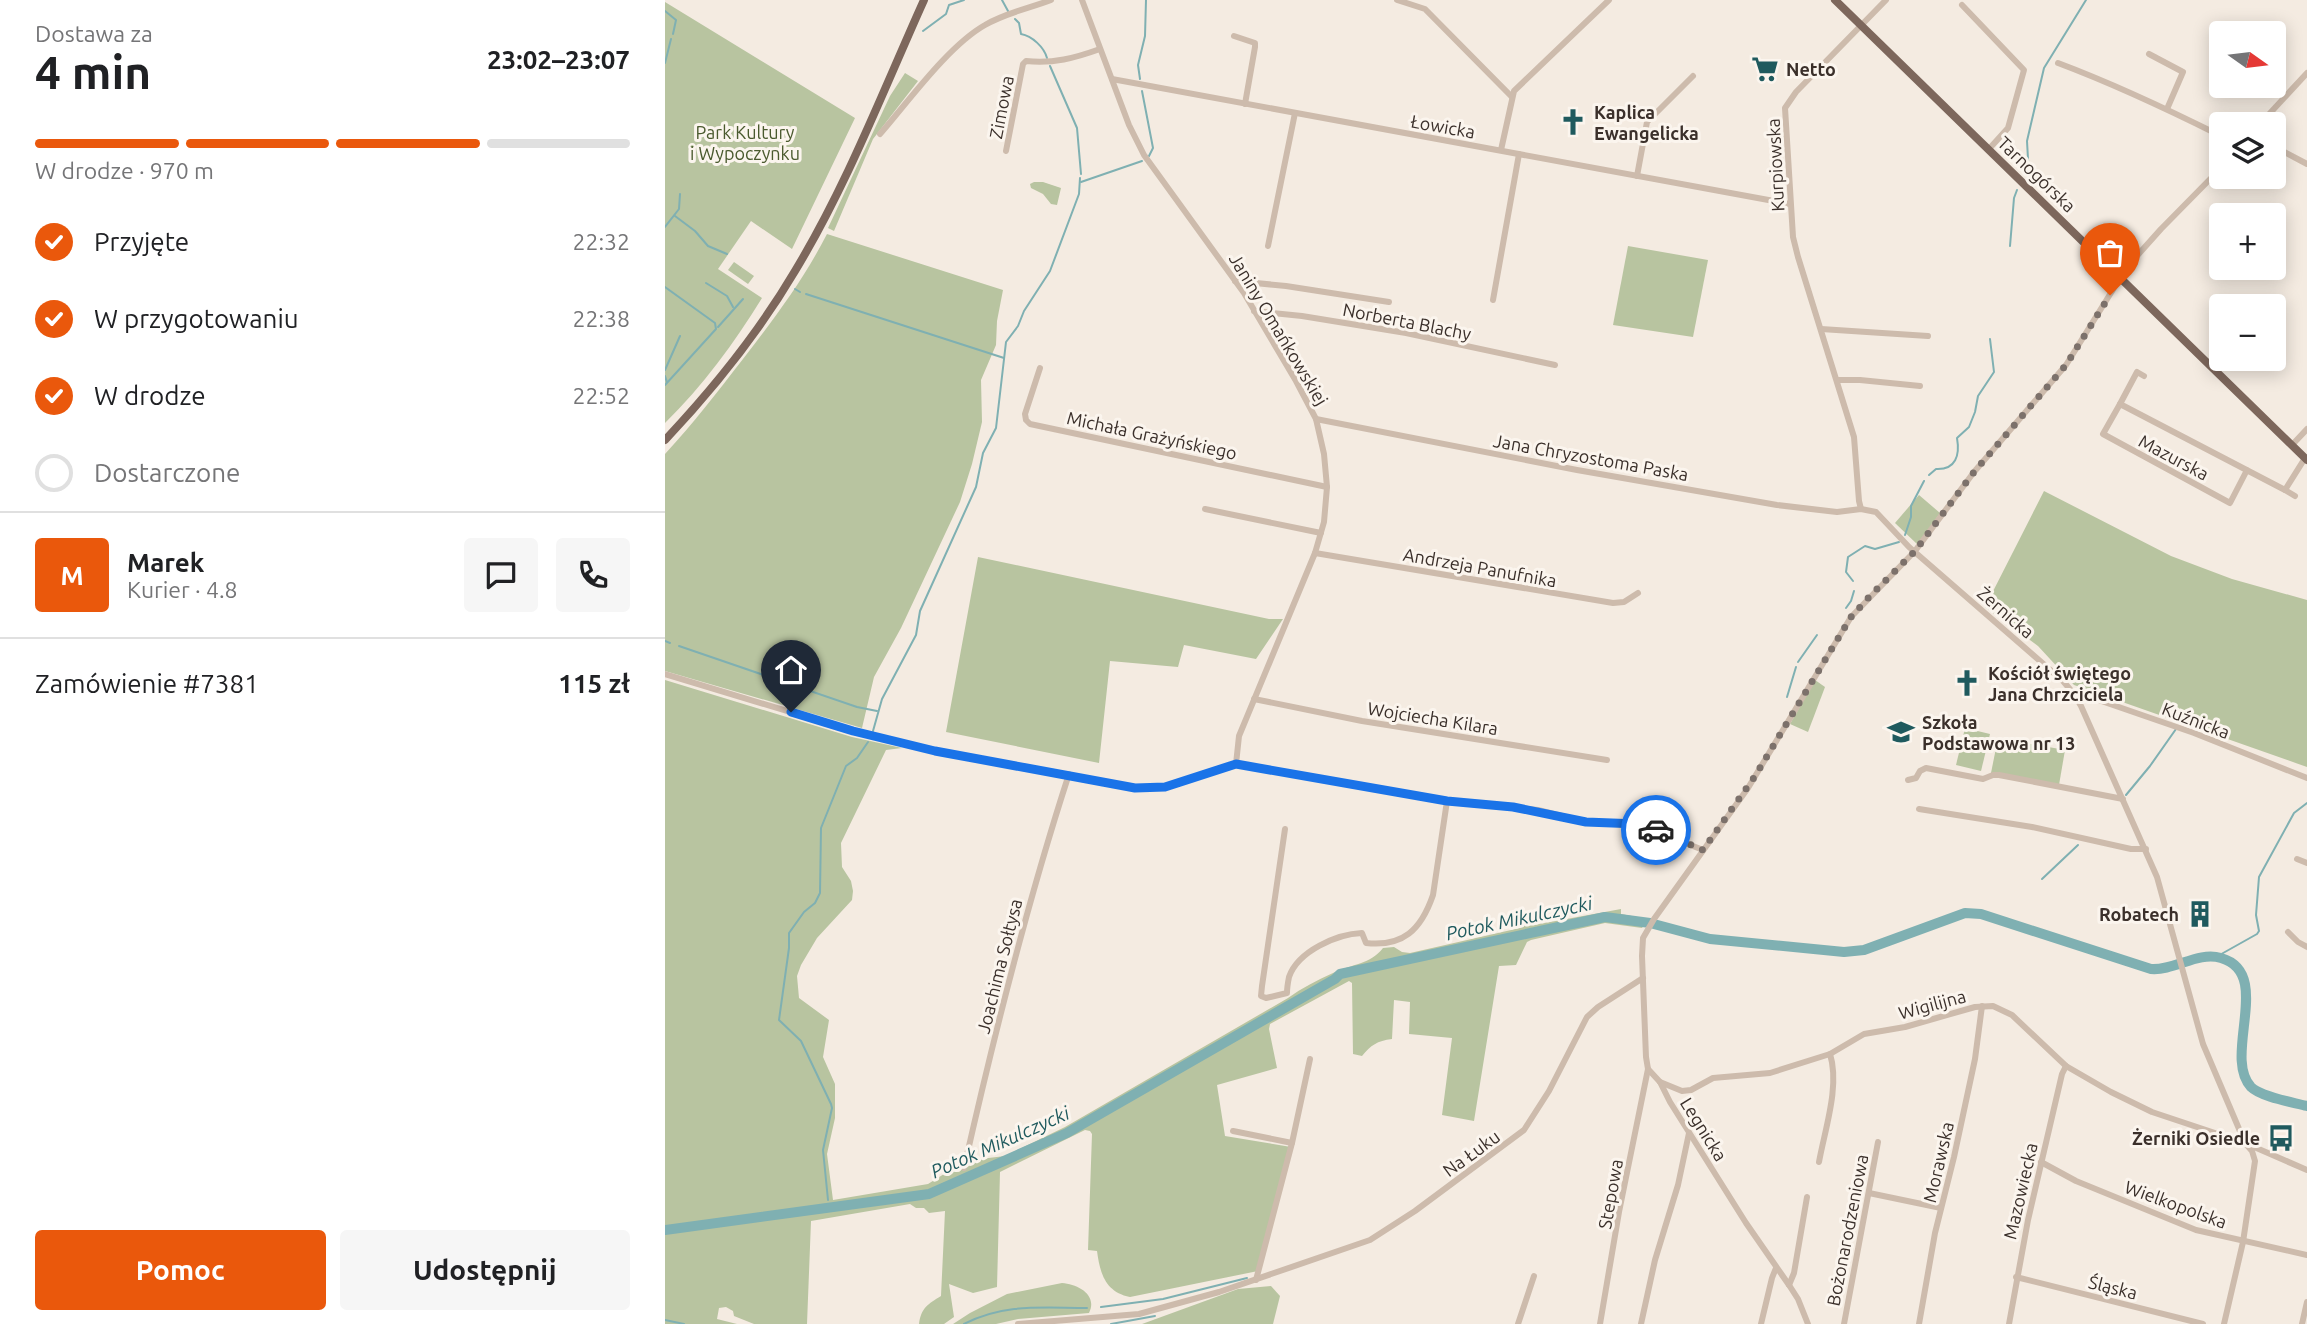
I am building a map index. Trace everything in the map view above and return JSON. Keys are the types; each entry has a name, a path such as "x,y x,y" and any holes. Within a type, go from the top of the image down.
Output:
{"main road":[{"path":"665,440 734,361 795,271 842,181 924,0"},
{"name":"Tarnogórska","path":"1835,0 2306,459"}],"street":[{"path":"880,134 930,75 976,31 988,23 1051,0"},
{"name":"Janiny Omańkowskiej","path":"1081,0 1129,125 1144,155 1254,311 1316,419 1324,453 1327,487 1321,533 1239,736 1236,764"},
{"path":"1397,0 1425,9 1512,97"},
{"path":"1501,150 1514,91 1609,0"},
{"name":"Kurpiowska","path":"1861,509 1854,437 1798,257 1790,204 1785,108 1796,92 1886,0"},
{"path":"1959,3 2024,70 2008,128 1989,149"},
{"path":"1234,36 1255,43 1245,104"},
{"name":"Zimowa","path":"1006,150 1023,64 1026,61 1049,63 1100,49"},
{"path":"2149,54 2183,72 2167,109"},
{"path":"2058,63 2102,80 2209,130"},
{"path":"2271,112 2307,73"},
{"path":"1637,176 1647,122 1693,76"},
{"name":"Łowicka","path":"1112,79 1790,204"},
{"path":"1269,246 1295,113"},
{"path":"2286,153 2307,164"},
{"path":"1493,300 1519,154"},
{"path":"1648,1069 1643,978 1643,938 1647,930 1755,776 1851,617 1915,551 1974,472 2066,365 2120,276 2209,180"},
{"path":"1235,281 1389,302"},
{"name":"Norberta Blachy","path":"1254,311 1406,333 1555,365"},
{"path":"1821,329 1928,336"},
{"name":"Michała Grażyńskiego","path":"1040,368 1025,414 1030,424 1327,487"},
{"name":"Mazurska","path":"2144,376 2137,372 2103,434 2230,503 2247,470"},
{"path":"1837,380 1920,386"},
{"name":"Mazurska","path":"2120,404 2295,496"},
{"name":"Jana Chryzostoma Paska","path":"1316,419 1577,470 1777,505 1837,512 1861,509"},
{"path":"2292,445 2306,432"},
{"path":"2285,490 2306,459"},
{"path":"1205,509 1321,533"},
{"path":"1861,509 1876,512 1883,517 1915,551"},
{"name":"Żernicka","path":"1915,551 2063,681 2074,694 2146,849 2164,898 2208,1060 2255,1161 2243,1242 2224,1324"},
{"name":"Andrzeja Panufnika","path":"1315,553 1613,603 1624,602 1638,593"},
{"path":"665,674 866,735 949,754 1069,774 1122,786 1154,789 1236,764 1447,801 1538,810 1586,822 1638,824 1703,850"},
{"name":"Kuźnicka","path":"2074,694 2084,695 2194,733 2307,778"},
{"name":"Wojciecha Kilara","path":"1254,699 1361,721 1607,760"},
{"path":"1908,780 1916,778 1920,771 1926,768 1983,779 1999,775 2123,799"},
{"name":"Joachima Sołtysa","path":"964,1168 1033,889 1069,774"},
{"path":"1285,829 1262,986 1261,996 1266,998 1287,993 1295,966 1320,943 1362,933 1366,943 1387,944 1405,938 1414,929 1430,906 1433,895 1447,801"},
{"path":"1919,809 2032,827 2131,849 2146,849"},
{"path":"2297,859 2307,863"},
{"path":"2288,932 2307,947"},
{"name":"Na Łuku","path":"1018,1324 1139,1314 1255,1280 1370,1240 1415,1211 1524,1130 1538,1111 1587,1017 1643,978"},
{"name":"Morawska","path":"1919,1324 1941,1208 1972,1071 1982,1006"},
{"name":"Wigilijna","path":"1661,1082 1682,1091 1691,1090 1713,1078 1770,1073 1830,1054 1864,1034 1905,1027 1948,1013 1993,1006 2012,1015 2066,1066 2111,1092 2152,1112 2245,1143 2307,1170"},
{"path":"1819,1162 1833,1084 1830,1054"},
{"path":"1255,1280 1292,1143 1310,1059"},
{"name":"Mazowiecka","path":"2009,1324 2016,1277 2041,1162 2066,1066"},
{"name":"Legnicka","path":"1648,1069 1661,1082 1689,1133 1798,1298 1808,1324"},
{"name":"Stepowa","path":"1600,1324 1648,1069"},
{"path":"1233,1131 1292,1143"},
{"path":"1641,1324 1689,1133"},
{"name":"Bożonarodzeniowa","path":"1844,1324 1878,1142"},
{"name":"Wielkopolska","path":"2041,1162 2076,1181 2196,1230 2307,1255"},
{"path":"1869,1193 1941,1208"},
{"path":"1789,1285 1794,1273 1807,1197"},
{"path":"1761,1324 1776,1268"},
{"path":"1518,1324 1534,1276"},
{"name":"Śląska","path":"2016,1277 2203,1324"},
{"path":"2302,1324 2307,1301"}],"green space":[{"name":"Park Kultury i Wypoczynku","path":"665,2 855,118 792,249 751,221 718,269 762,298 717,364 665,423"},
{"path":"905,73 918,81 873,139 834,231 828,228 890,96"},
{"path":"1034,182 1061,188 1057,205 1051,204 1043,194 1031,188 1030,184"},
{"path":"827,234 1003,290 996,345 981,380 982,422 960,502 901,628 874,677 862,728 665,671 665,454 766,329"},
{"path":"1628,246 1708,260 1693,337 1613,325"},
{"path":"734,262 754,276 748,284 728,270"},
{"path":"2044,491 2171,556 2232,579 2307,600 2307,767 2074,685 2038,646 1985,607"},
{"path":"1919,495 1940,513 1918,545 1895,523"},
{"path":"978,557 1269,619 1283,619 1256,659 1184,645 1178,667 1110,661 1099,763 946,732"},
{"path":"665,680 852,737 902,748 886,750 841,843 842,867 851,881 852,900 817,938 797,976 799,998 829,1020 823,1057 835,1084 835,1118 827,1154 833,1200 928,1184 952,1169 959,1172 972,1160 1005,1156 1065,1127 1310,984 1366,961 1383,948 1394,947 1410,953 1520,928 1527,924 1533,914 1534,925 1621,909 1621,914 1648,919 1642,928 1605,923 1531,940 1527,942 1516,965 1499,966 1474,1121 1442,1115 1452,1038 1409,1034 1410,1002 1394,1000 1392,1039 1375,1044 1362,1056 1353,1054 1352,983 1349,981 1270,1024 1277,1068 1217,1085 1225,1136 1291,1147 1258,1271 1130,1297 1115,1291 1102,1274 1097,1251 1088,1250 1092,1134 1085,1130 1000,1172 997,1287 973,1293 949,1284 954,1317 944,1324 919,1324 926,1307 941,1296 945,1211 929,1213 924,1208 916,1208 910,1204 811,1221 807,1324 754,1324 734,1316 733,1311 726,1307 719,1308 717,1319 737,1324 665,1324"},
{"path":"1815,680 1825,687 1808,732 1790,724"},
{"path":"1965,728 1990,734 1981,771 1956,765"},
{"path":"1998,738 2065,750 2059,785 1991,773"},
{"path":"1062,1283 1080,1288 1089,1296 1089,1313 1018,1319 996,1324 953,1324 1007,1294"},
{"path":"1271,1286 1280,1296 1273,1324 1142,1324 1238,1289"}],"waterway":[{"path":"923,31 946,14 949,5 964,0"},
{"path":"1002,0 1008,11"},
{"path":"1140,79 1138,65 1145,36 1146,0"},
{"path":"2029,177 2027,141 2044,68 2086,0"},
{"path":"665,11 676,20 673,34"},
{"path":"1015,19 1019,23 1021,34 1037,43 1047,58"},
{"path":"665,63 671,39"},
{"path":"1050,66 1077,128 1081,174"},
{"path":"1142,91 1153,148 1149,156"},
{"path":"1081,182 1142,161"},
{"path":"873,731 882,699 916,635 920,611 976,487 983,453 996,428 1006,342 1050,271 1079,194 1080,178"},
{"path":"2010,246 2017,190"},
{"path":"665,227 679,209 680,194"},
{"path":"675,216 695,231 708,246 727,254"},
{"path":"706,283 727,296 733,307"},
{"path":"665,287 715,323 716,329 665,385"},
{"path":"795,289 800,292"},
{"path":"806,294 1004,358"},
{"path":"718,327 743,299"},
{"path":"665,370 680,336"},
{"path":"1929,475 1936,469 1948,467 1957,456 1957,438 1969,427 1978,396 1994,372 1990,339"},
{"path":"665,376 667,382"},
{"path":"1905,535 1911,517 1911,506 1924,481"},
{"path":"1853,581 1846,572 1848,557 1865,546 1875,549 1899,542"},
{"path":"1846,608 1854,591"},
{"path":"1798,662 1817,635"},
{"path":"665,641 670,643"},
{"path":"679,646 857,707 877,711"},
{"path":"1787,697 1796,667"},
{"path":"2126,795 2176,729"},
{"path":"828,1200 823,1150 831,1104 801,1041 779,1020 789,933 804,912 815,903 820,893 821,828 846,766 857,758 868,742"},
{"path":"2216,957 2259,931 2256,915 2259,877 2294,813 2307,803"},
{"path":"2042,879 2078,845"},
{"name":"Potok Mikulczycki","path":"665,1230 929,1194 1067,1133 1340,974 1605,917 1650,923 1710,939 1844,952 1864,950 1965,913 1981,914 2151,969 2204,957 2221,958 2236,967 2244,980 2246,997 2242,1056 2244,1073 2251,1087 2269,1096 2307,1106"},
{"path":"1101,1307 1163,1299 1247,1278"},
{"path":"964,1324 979,1317 1009,1310 1087,1308"},
{"path":"1111,1324 1155,1316"},
{"path":"665,1320 684,1324"}],"way so far":[{"path":"1656,830 1703,850 1745,792 1851,617 1929,535 1974,472 2066,365 2110,295"}],"place":[{"name":"Netto","path":"1765,69"},
{"name":"Kaplica Ewangelicka","path":"1573,122"},
{"name":"Kościół świętego Jana Chrzciciela","path":"1967,683"},
{"name":"Szkoła Podstawowa nr 13","path":"1901,732"},
{"name":"Robatech","path":"2200,914"},
{"name":"Żerniki Osiedle","path":"2281,1138"}],"route":[{"path":"791,712 853,731 935,751 1135,788 1154,789 1174,785 1236,764 1447,801 1538,810 1586,822 1638,824 1656,830"}]}
